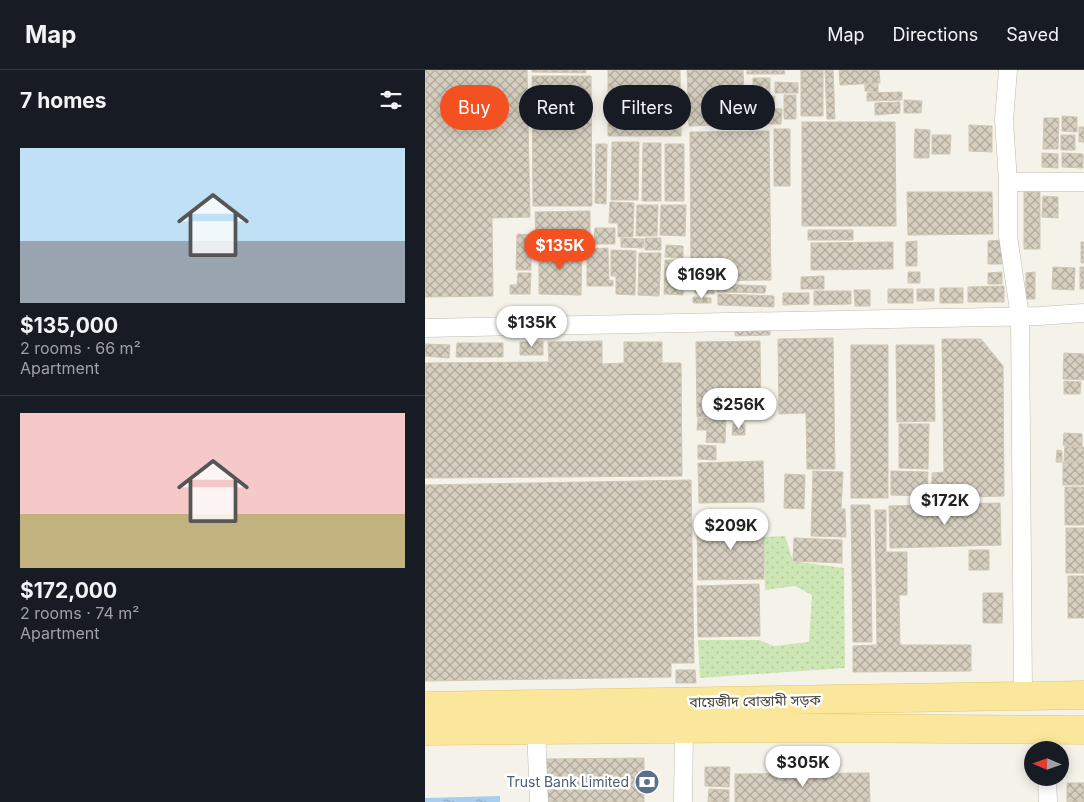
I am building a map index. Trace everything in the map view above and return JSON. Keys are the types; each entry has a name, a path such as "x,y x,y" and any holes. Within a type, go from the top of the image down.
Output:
{"main road":[{"name":"বায়েজীদ বোস্তামী সড়ক","path":"425,706 1084,695"},
{"name":"বায়েজীদ বোস্তামী সড়ক","path":"425,731 684,729 1047,740 1084,730"}],"street":[{"path":"1008,70 1003,120 1008,182 1008,236 1020,316 1023,696"},
{"path":"1008,182 1084,182"},
{"path":"425,328 1020,316 1084,313"},
{"path":"536,729 539,802"},
{"path":"683,802 684,729"},
{"path":"1047,786 1047,802"}],"green space":[{"path":"785,536 793,561 844,568 845,668 700,678 698,640 759,640 774,646 809,642 812,595 795,586 765,590 764,537"}],"water":[{"path":"500,796 500,802 425,802 425,798"}],"building":[{"path":"425,70 527,70 527,85 519,85 519,130 528,130 530,217 492,218 493,296 425,297"},
{"path":"532,70 586,70 586,73 532,72"},
{"path":"608,70 680,70 680,85 608,85"},
{"path":"687,70 743,70 744,85 701,85 701,126 691,126 691,85 688,85"},
{"path":"747,70 784,70 785,74 747,74"},
{"path":"801,70 823,70 823,116 801,116"},
{"path":"825,70 833,70 835,119 827,119"},
{"path":"839,70 879,70 880,83 840,85"},
{"path":"532,76 591,76 591,85 532,85"},
{"path":"753,78 770,78 770,85 753,85"},
{"path":"775,82 798,83 798,93 775,93"},
{"path":"865,84 878,84 878,92 865,91"},
{"path":"902,92 902,100 867,101 867,93"},
{"path":"784,95 796,95 796,119 784,119"},
{"path":"904,100 922,101 921,113 904,113"},
{"path":"900,102 900,113 875,115 875,103"},
{"path":"775,109 782,109 781,124 775,124"},
{"path":"1062,116 1077,117 1077,132 1062,131"},
{"path":"1044,118 1059,118 1058,149 1043,149"},
{"path":"802,122 895,122 896,226 802,226"},
{"path":"969,125 992,126 992,152 969,151"},
{"path":"1079,127 1084,127 1084,142 1079,142"},
{"path":"790,129 790,186 774,186 774,130"},
{"path":"915,129 930,130 929,158 914,158"},
{"path":"532,130 591,130 592,206 533,206"},
{"path":"608,130 681,130 681,136 608,136"},
{"path":"769,131 771,280 691,281 690,132"},
{"path":"932,135 951,135 950,154 932,154"},
{"path":"1061,135 1075,135 1075,150 1061,150"},
{"path":"612,142 639,142 638,200 611,200"},
{"path":"643,143 661,143 661,201 642,201"},
{"path":"596,144 607,144 606,204 595,203"},
{"path":"665,144 684,144 684,201 665,201"},
{"path":"1042,153 1058,154 1058,168 1042,167"},
{"path":"1062,153 1083,154 1083,168 1062,167"},
{"path":"907,192 992,192 993,234 908,235"},
{"path":"1024,192 1040,192 1040,249 1024,249"},
{"path":"1043,196 1058,197 1058,218 1042,217"},
{"path":"610,202 634,203 633,237 618,237 618,223 609,223"},
{"path":"637,205 658,205 657,236 636,236"},
{"path":"661,205 686,205 685,236 660,235"},
{"path":"590,211 590,240 536,241 535,212"},
{"path":"595,228 615,228 615,244 594,244"},
{"path":"808,230 853,230 853,240 808,240"},
{"path":"517,234 531,235 531,270 516,270"},
{"path":"621,238 644,239 643,248 621,247"},
{"path":"645,238 661,238 661,250 645,250"},
{"path":"1002,240 1002,264 988,264 988,241"},
{"path":"917,241 917,266 906,266 906,242"},
{"path":"893,242 893,269 811,270 811,243"},
{"path":"1081,242 1084,242 1084,263 1081,263"},
{"path":"666,245 683,246 683,258 665,257"},
{"path":"539,247 582,248 581,295 539,294"},
{"path":"608,248 609,281 613,280 613,286 587,286 587,249"},
{"path":"611,250 636,251 635,295 616,294 616,276 611,276"},
{"path":"639,253 661,253 659,296 638,295"},
{"path":"665,260 684,260 683,295 664,294"},
{"path":"1053,267 1075,268 1074,290 1052,289"},
{"path":"1080,267 1084,267 1084,289 1080,289"},
{"path":"908,272 920,272 920,283 908,283"},
{"path":"1002,272 1002,284 988,284 988,273"},
{"path":"1035,272 1035,299 1026,299 1026,273"},
{"path":"518,273 531,273 530,294 510,294 510,285 517,285"},
{"path":"824,276 824,289 801,289 801,277"},
{"path":"695,283 714,283 714,294 695,293"},
{"path":"717,284 766,286 765,293 717,292"},
{"path":"1004,286 1004,302 968,302 968,287"},
{"path":"940,288 963,288 963,303 940,303"},
{"path":"888,289 913,289 913,303 888,303"},
{"path":"917,289 934,289 934,301 917,301"},
{"path":"854,290 870,290 870,306 855,306"},
{"path":"814,291 851,291 851,304 814,305"},
{"path":"783,293 809,293 809,304 783,305"},
{"path":"718,294 774,296 774,307 718,305"},
{"path":"693,297 711,298 711,303 693,303"},
{"path":"735,327 770,327 770,335 735,336"},
{"path":"833,338 835,469 807,469 806,413 779,414 778,339"},
{"path":"942,339 981,339 1003,366 1004,496 932,498 932,473 944,472"},
{"path":"543,341 543,355 520,355 520,342"},
{"path":"602,341 602,364 624,363 624,342 662,342 662,363 681,363 682,476 425,478 425,363 549,362 548,342"},
{"path":"760,341 761,416 697,417 696,342"},
{"path":"457,343 503,343 503,357 456,357"},
{"path":"425,344 450,345 449,358 425,356"},
{"path":"851,345 888,345 888,498 851,498"},
{"path":"896,345 934,345 935,421 897,422"},
{"path":"1064,353 1084,354 1084,380 1063,379"},
{"path":"1064,381 1081,382 1080,394 1064,394"},
{"path":"698,418 726,419 725,443 706,442 707,430 697,430"},
{"path":"733,424 745,425 745,435 732,435"},
{"path":"899,424 929,424 928,469 899,468"},
{"path":"1064,433 1082,434 1082,446 1063,445"},
{"path":"698,445 716,446 716,460 698,459"},
{"path":"1065,446 1084,447 1084,462 1064,461"},
{"path":"1057,450 1062,451 1062,462 1056,462"},
{"path":"763,461 764,502 699,503 698,463"},
{"path":"1063,462 1084,462 1084,485 1063,485"},
{"path":"813,471 843,472 841,509 845,509 846,537 811,536"},
{"path":"891,471 928,472 927,496 891,495"},
{"path":"785,474 805,475 804,509 784,508"},
{"path":"691,480 694,663 671,663 671,677 425,681 425,485"},
{"path":"1065,487 1084,487 1084,525 1065,525"},
{"path":"1000,503 1001,545 890,548 889,506"},
{"path":"851,505 870,505 872,642 853,642"},
{"path":"875,510 886,510 886,552 907,552 907,595 899,595 900,645 971,645 971,671 853,672 853,646 877,645"},
{"path":"697,523 764,523 764,579 698,580"},
{"path":"1066,528 1084,528 1084,573 1066,573"},
{"path":"794,538 842,540 842,563 793,561"},
{"path":"969,550 989,550 989,570 969,570"},
{"path":"1068,576 1084,576 1084,618 1068,618"},
{"path":"759,584 760,636 698,637 697,586"},
{"path":"983,593 1003,593 1002,623 983,623"},
{"path":"676,670 695,670 696,683 676,683"},
{"path":"644,758 644,802 544,802 543,759"},
{"path":"705,767 730,767 729,787 705,786"},
{"path":"869,773 870,802 735,802 735,774"},
{"path":"1069,783 1084,783 1084,802 1067,802 1067,786 1069,786"},
{"path":"709,789 729,790 729,802 708,802"}],"place":[{"name":"Trust Bank Limited","path":"647,782"}]}
